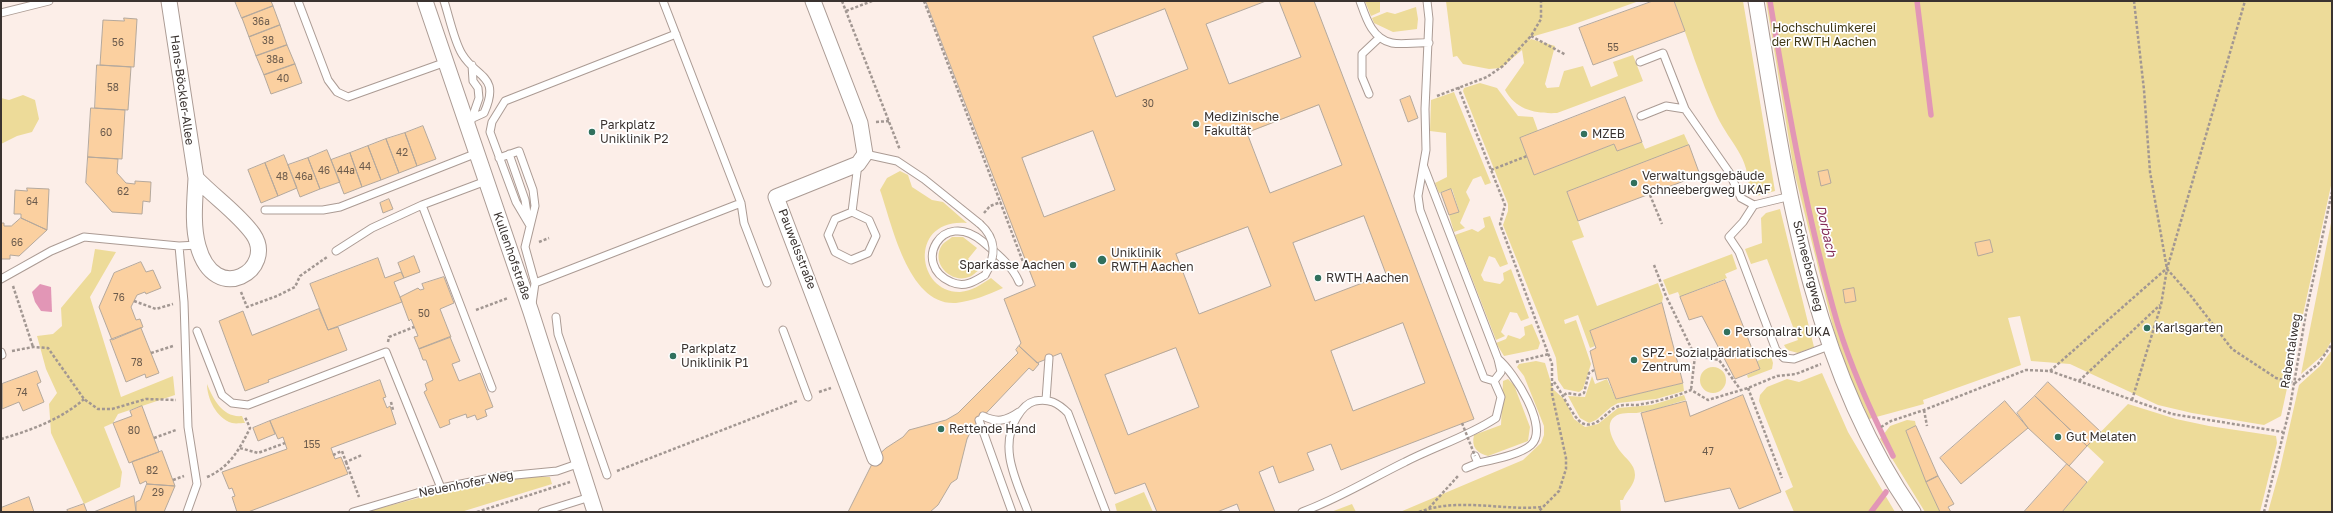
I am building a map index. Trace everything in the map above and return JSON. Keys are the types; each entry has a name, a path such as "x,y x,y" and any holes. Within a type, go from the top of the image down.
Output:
{"street":[{"name":"Hans-Böckler-Allee","path":"169,1 196,178 198,245 208,270 220,278 236,280 248,273 257,261 258,248 253,234 196,178"},
{"name":"Kullenhofstraße","path":"425,1 446,62 471,125 477,153 486,181 529,287 531,312 595,512"},
{"path":"813,1 860,123 861,159"},
{"name":"Schneebergweg","path":"1756,1 1782,158 1802,249 1829,346 1834,361 1868,435 1914,512"},
{"name":"Pauwelsstraße","path":"861,159 776,197 875,458"}],"lane":[{"path":"1,13 49,1"},
{"path":"298,1 328,80 337,92 348,97 446,62"},
{"path":"444,1 461,54 489,84 491,98 484,113 471,125"},
{"path":"663,1 741,203 744,223 767,283"},
{"path":"1360,1 1369,25 1378,38 1392,43 1429,43"},
{"path":"1427,1 1429,43 1424,167 1418,196 1420,210 1484,378 1494,381"},
{"path":"529,224 516,202 490,127 505,101 676,34"},
{"path":"1368,94 1362,77 1362,54 1378,38"},
{"path":"1640,62 1663,53 1685,110 1729,172 1741,198 1754,205 1791,196"},
{"path":"471,125 479,98 478,88 473,81 472,65"},
{"path":"1641,116 1666,106 1685,110"},
{"path":"500,158 519,151 533,190 535,206 529,224 525,246 529,287 741,203"},
{"path":"265,210 323,210 340,207 477,153"},
{"path":"509,154 525,200 529,224"},
{"path":"852,212 861,159 897,161 924,179 980,224 990,236 994,249 993,259 985,275 970,284 958,285 948,281 938,274 934,266 933,250 935,243 949,232 959,230 977,237 1004,261 1018,282"},
{"path":"1424,167 1498,359 1501,372 1494,381"},
{"path":"336,251 372,228 422,205 486,181"},
{"path":"422,205 492,388"},
{"path":"1754,205 1743,222 1728,237 1739,252 1780,356 1794,359 1829,346"},
{"path":"852,212 869,220 876,236 868,253 851,260 835,252 828,236 835,219 852,212"},
{"path":"1,279 51,251 84,237 179,246 198,245"},
{"path":"179,246 184,302 188,427 197,484 187,512"},
{"path":"556,317 558,334 607,475"},
{"path":"783,330 808,397"},
{"path":"197,331 222,394 232,403 248,406 386,352 441,488"},
{"path":"1046,400 1049,358"},
{"path":"1466,468 1477,459 1496,460 1524,449 1530,446 1536,439 1537,426 1525,395 1517,379 1507,366 1498,359"},
{"path":"1302,512 1325,504 1406,461 1473,433 1496,418 1501,398 1494,381"},
{"path":"1012,512 981,418 998,421 1010,418 1034,402 1046,400 1059,404 1068,413 1106,512"},
{"path":"1020,411 1013,424 1008,448 1012,466 1028,512"},
{"name":"Neuenhofer Weg","path":"353,512 363,508 441,488 502,476 582,470"},
{"path":"542,512 590,497"}],"path":[{"path":"842,1 900,151 897,161"},
{"path":"846,11 872,1"},
{"path":"924,1 1024,264"},
{"path":"1427,100 1487,77 1503,66 1531,36 1541,19 1541,1"},
{"path":"2134,1 2144,90 2150,172 2167,269 2191,296 2232,349 2276,378 2295,383 2318,364 2332,344"},
{"path":"2132,400 2161,305 2167,269 2245,1"},
{"path":"1531,36 1566,55"},
{"path":"1458,88 1505,205 1500,224 1549,354 1554,382 1552,394 1565,448 1566,469 1559,491 1538,512"},
{"path":"1491,170 1527,156"},
{"name":"Rabentalweg","path":"2264,512 2295,383 2306,313 2332,192"},
{"path":"1650,195 1662,224"},
{"path":"990,206 1001,202"},
{"path":"247,307 277,296 295,286 300,276 336,251"},
{"path":"1654,265 1666,296 1695,356 1691,390"},
{"path":"2050,371 2167,269"},
{"path":"464,315 529,287"},
{"path":"14,291 33,347"},
{"path":"134,301 156,309 184,302"},
{"path":"2079,381 2161,305"},
{"path":"386,352 389,337 414,327"},
{"path":"151,353 185,342"},
{"path":"2,353 33,347 48,348 84,399 98,408 112,409 146,399 187,400"},
{"path":"1507,366 1511,363 1549,354"},
{"path":"1695,356 1719,360 1740,389"},
{"path":"1691,390 1708,400 1740,389 1748,388 1777,376 1796,374 1834,361"},
{"path":"1564,395 1567,393 1579,395 1584,393 1589,373 1594,370"},
{"path":"1891,421 1924,410 2026,370 2050,371 2172,414 2283,432"},
{"path":"615,472 846,382"},
{"path":"1554,382 1564,395 1576,417 1580,422 1587,424 1594,423 1614,408 1622,405 1637,405 1666,399 1691,390"},
{"path":"1748,388 1782,478"},
{"path":"1,439 29,431 77,406 84,399"},
{"path":"1924,410 1926,426"},
{"path":"1462,423 1477,459"},
{"path":"154,438 188,427"},
{"path":"206,477 220,471 240,448 250,428"},
{"path":"240,448 258,453 285,443"},
{"path":"334,454 342,451 363,508"},
{"path":"346,462 362,455"},
{"path":"1429,508 1466,468"},
{"path":"477,512 582,470"},
{"path":"1419,512 1444,505 1474,505 1522,509 1542,507"}],"green space":[{"path":"1365,1 1380,1 1380,12 1371,16"},
{"path":"1446,1 1639,1 1569,26 1531,37 1529,41 1531,39 1555,46 1545,84 1547,88 1559,87 1564,71 1583,66 1591,87 1618,76 1613,62 1633,55 1643,81 1557,113 1542,113 1527,109 1515,102 1505,90 1524,63 1522,50 1501,68 1489,69 1463,64 1457,56 1453,57"},
{"path":"1674,1 1743,1 1775,191 1756,196 1749,191 1746,168 1743,159 1717,116"},
{"name":"Hochschulimkerei der RWTH Aachen","path":"1766,1 2332,1 2332,181 2281,416 2264,425 2192,413 2158,405 2070,364 2031,361 2020,316 2008,318 2021,365 1923,400 1924,404 1869,419 1849,375 1834,331 1794,171"},
{"path":"1416,7 1418,19 1417,29 1393,32 1374,23 1372,18 1387,12 1395,14"},
{"path":"1480,83 1497,88 1518,116 1533,117 1538,131 1520,138 1534,175 1614,144 1617,151 1642,142 1645,149 1684,134 1689,145 1567,192 1584,237 1572,241 1597,306 1658,283 1663,297 1662,303 1590,331 1595,346 1590,348 1578,315 1564,320 1565,324 1576,320 1591,364 1583,389 1579,392 1564,389 1558,380 1556,358 1503,225 1508,211 1508,204 1463,91 1464,88"},
{"path":"1454,92 1491,183 1485,185 1481,176 1473,179 1466,192 1470,200 1460,223 1465,228 1454,232 1449,215 1459,211 1452,189 1439,193 1435,183 1447,177 1446,133 1430,131 1431,100"},
{"path":"23,95 35,100 39,119 32,132 17,136 1,144 1,98 9,100"},
{"path":"900,171 908,175 912,187 932,200 943,202 967,223 948,225 935,232 927,243 925,256 927,269 934,281 945,289 960,292 973,289 991,278 1003,288 968,301 956,303 939,300 926,291 914,278 904,260 880,190 887,178"},
{"path":"1780,209 1814,347 1798,353 1787,350 1784,345 1798,340 1767,259 1751,264 1745,249 1762,243 1761,218 1766,213"},
{"path":"1490,216 1508,264 1500,267 1495,258 1489,256 1481,275 1484,281 1500,284 1504,280 1503,273 1511,269 1529,318 1521,321 1517,313 1510,312 1501,332 1505,336 1496,340 1455,235 1472,229 1478,232 1485,227 1483,218"},
{"path":"2332,218 2332,340 2324,354 2301,374"},
{"path":"952,237 963,237 977,248 968,259 980,269 973,275 962,278 949,275 941,265 939,252 942,245"},
{"path":"95,249 116,252 90,297 121,397 173,376 175,395 118,414 113,423 104,427 122,472 120,487 84,504 51,433 49,404 57,393 46,369 37,336 53,334 62,326 61,308 91,272"},
{"path":"1732,254 1737,269 1725,274 1727,278 1680,297 1678,292 1669,295 1663,280"},
{"path":"1532,324 1540,343 1538,349 1504,356 1496,343 1506,339 1508,335 1520,339 1525,335 1524,327"},
{"path":"2332,350 2332,512 2268,512 2280,469 2299,385 2320,366"},
{"path":"1771,356 1773,363 1772,369 1748,378 1747,375 1760,369 1757,361"},
{"path":"1536,361 1545,363 1553,389 1565,400 1574,419 1585,427 1598,424 1618,408 1652,405 1684,395 1686,400 1647,411 1620,414 1614,417 1611,421 1610,431 1614,442 1632,464 1635,471 1634,482 1623,500 1620,500 1621,512 1400,512 1523,460 1541,443 1544,435 1544,426 1524,376 1517,367 1519,364"},
{"path":"1713,367 1722,371 1726,380 1722,389 1713,393 1704,389 1700,380 1704,371"},
{"path":"1822,373 1848,432 1895,512 1794,512 1785,491 1793,487 1759,401 1760,395 1767,387 1787,379 1799,382"},
{"path":"1592,376 1595,384 1607,379 1616,399 1683,383 1684,391 1656,399 1618,403 1596,420 1589,423 1580,418 1568,396 1585,397"},
{"path":"1508,379 1514,385 1530,427 1528,441 1488,456 1478,451 1474,446 1474,435 1501,425 1503,381"},
{"path":"207,384 212,396 224,411 235,416 242,416 245,423 232,423 221,417 211,401"},
{"path":"2128,404 2176,419 2209,426 2276,436 2277,443 2260,512 2062,512 2104,462 2087,446"},
{"path":"1907,420 1915,421 1916,426 1906,431 1940,512 1925,512 1880,439 1890,426"},
{"path":"523,477 550,477 552,484 461,512 365,512 434,494"},
{"path":"1144,492 1153,512 1117,512 1115,504"},
{"path":"1352,504 1356,512 1331,512"}],"shaded area":[{"path":"40,284 51,287 52,312 41,311 35,302 32,292"}],"building":[{"path":"235,1 271,1 273,6 242,18"},
{"name":"Uniklinik RWTH Aachen","path":"926,1 1266,1 1206,24 1229,84 1301,57 1279,1 1314,1 1474,419 1341,470 1331,444 1307,453 1314,470 1279,483 1273,466 1259,472 1275,512 1240,512 1237,504 1217,512 1157,512 1145,483 1115,494 1061,353 1037,363 1019,346 1021,343 1004,299 1035,286","holes":["1165,9 1188,69 1116,97 1093,37","1319,105 1342,165 1270,193 1247,133","1093,131 1115,190 1044,217 1022,158","1364,216 1386,274 1315,301 1293,243","1248,227 1271,286 1199,314 1176,254","1403,323 1425,383 1353,411 1331,351","1176,348 1199,407 1128,435 1105,375"]},
{"path":"1653,1 1674,1 1685,31 1593,65 1579,28"},
{"path":"273,6 280,25 249,37 242,18"},
{"path":"124,18 137,19 134,67 100,65 103,20 124,21"},
{"path":"280,25 287,45 256,56 249,37"},
{"path":"287,45 295,64 264,75 256,56"},
{"path":"295,64 302,83 271,94 264,75"},
{"path":"97,65 131,67 128,110 95,108"},
{"path":"1410,96 1418,118 1408,122 1400,100"},
{"name":"MZEB","path":"1625,97 1642,142 1617,151 1614,144 1534,175 1520,138"},
{"path":"91,108 125,110 122,159 88,157"},
{"path":"423,126 436,159 417,166 405,133"},
{"path":"405,133 417,166 399,173 386,139"},
{"path":"386,139 399,173 381,180 368,146"},
{"name":"Verwaltungsgebäude Schneebergweg UKAF","path":"1689,145 1700,175 1578,221 1567,192"},
{"path":"368,146 381,180 362,187 350,153"},
{"path":"327,150 340,182 320,189 308,158"},
{"path":"350,153 362,187 344,194 331,160"},
{"path":"284,155 297,188 278,196 265,163"},
{"path":"88,157 118,159 117,173 126,183 135,184 135,181 151,182 150,202 143,201 142,214 112,212 86,183"},
{"path":"308,158 320,189 300,197 288,165"},
{"path":"265,163 278,196 261,203 248,170"},
{"path":"1828,170 1831,183 1821,186 1818,172"},
{"path":"27,188 49,189 47,230 21,218 21,214 14,214 15,190 27,191"},
{"path":"1451,189 1459,212 1449,215 1441,193"},
{"path":"389,199 393,209 383,213 380,203"},
{"path":"21,218 47,230 19,256 10,255 10,259 1,259 1,223 4,223 4,226 11,226"},
{"path":"1990,240 1993,252 1978,256 1975,243"},
{"path":"414,256 420,272 404,278 398,263"},
{"path":"378,258 385,278 401,272 404,278 394,282 402,302 328,330 310,284"},
{"path":"141,262 146,272 153,270 161,288 146,294 145,292 137,295 131,307 136,320 140,319 143,327 112,340 99,307 114,273"},
{"path":"444,277 454,303 440,309 451,337 419,349 414,337 418,336 411,319 409,321 400,297 418,288 420,290 424,289 422,284"},
{"name":"Personalrat UKA","path":"1725,280 1760,369 1735,379 1702,316 1689,320 1680,297"},
{"path":"1854,288 1856,301 1845,303 1843,290"},
{"name":"SPZ - Sozialpädriatisches Zentrum","path":"1662,303 1683,383 1616,399 1608,378 1597,380 1590,351 1596,348 1590,331"},
{"path":"319,309 328,330 338,327 347,350 268,380 269,382 245,391 219,321 243,311 252,335"},
{"path":"141,328 159,373 146,378 145,374 126,382 110,340"},
{"path":"450,337 460,361 452,364 459,381 480,373 493,407 485,410 487,416 477,420 475,415 467,418 466,414 449,420 450,424 440,428 424,392 427,390 425,384 433,380 426,360 423,360 419,349"},
{"name":"Rettende Hand","path":"1019,346 1039,364 1033,371 1029,368 973,427 967,439 957,479 951,483 938,505 930,512 848,512 875,458 886,448 903,437 909,430 946,420 958,413 1018,353 1016,350"},
{"path":"37,371 41,382 37,384 44,402 23,411 19,402 2,409 2,384"},
{"path":"380,380 386,397 383,398 387,408 390,406 396,424 331,448 335,459 341,457 348,474 248,512 237,512 232,497 235,496 232,488 229,489 222,472 287,449 283,437 278,439 270,421"},
{"path":"2048,382 2101,432 2087,446 2035,396"},
{"path":"2,384 2,409 1,408"},
{"path":"1743,395 1781,492 1739,509 1730,488 1665,502 1641,413 1686,401 1690,416"},
{"name":"Gut Melaten","path":"2035,396 2087,446 2069,466 2028,428 2017,413"},
{"path":"2005,401 2028,428 1961,484 1940,458"},
{"path":"142,406 159,452 129,463 113,423 132,416 130,411"},
{"path":"270,421 275,434 258,441 253,428"},
{"path":"1916,426 1938,476 1926,482 1906,431"},
{"path":"162,451 175,486 147,484 146,481 140,484 132,462"},
{"path":"2067,464 2087,482 2062,512 2024,512"},
{"path":"1938,476 1954,504 1948,507 1951,512 1940,512 1926,482"},
{"path":"147,484 175,486 164,512 136,512 136,502 140,500"},
{"path":"134,496 136,512 94,512"},
{"path":"29,497 34,512 1,512 1,508"},
{"path":"84,504 87,512 68,512 67,510"}],"waterway":[{"name":"Dorbach","path":"1770,1 1799,164 1827,285 1838,325 1856,375 1893,456"},
{"path":"1917,1 1931,115"},
{"name":"Dorbach","path":"1871,512 1886,492"}],"place":[{"name":"Medizinische Fakultät","path":"1196,124"},
{"name":"Parkplatz Uniklinik P2","path":"592,132"},
{"name":"MZEB","path":"1584,134"},
{"name":"Verwaltungsgebäude Schneebergweg UKAF","path":"1634,183"},
{"name":"Uniklinik RWTH Aachen","path":"1102,260"},
{"name":"Sparkasse Aachen","path":"1073,265"},
{"name":"RWTH Aachen","path":"1318,278"},
{"name":"Karlsgarten","path":"2147,328"},
{"name":"Personalrat UKA","path":"1727,332"},
{"name":"Parkplatz Uniklinik P1","path":"673,356"},
{"name":"SPZ - Sozialpädriatisches Zentrum","path":"1634,360"},
{"name":"Rettende Hand","path":"941,429"},
{"name":"Gut Melaten","path":"2058,437"}]}
